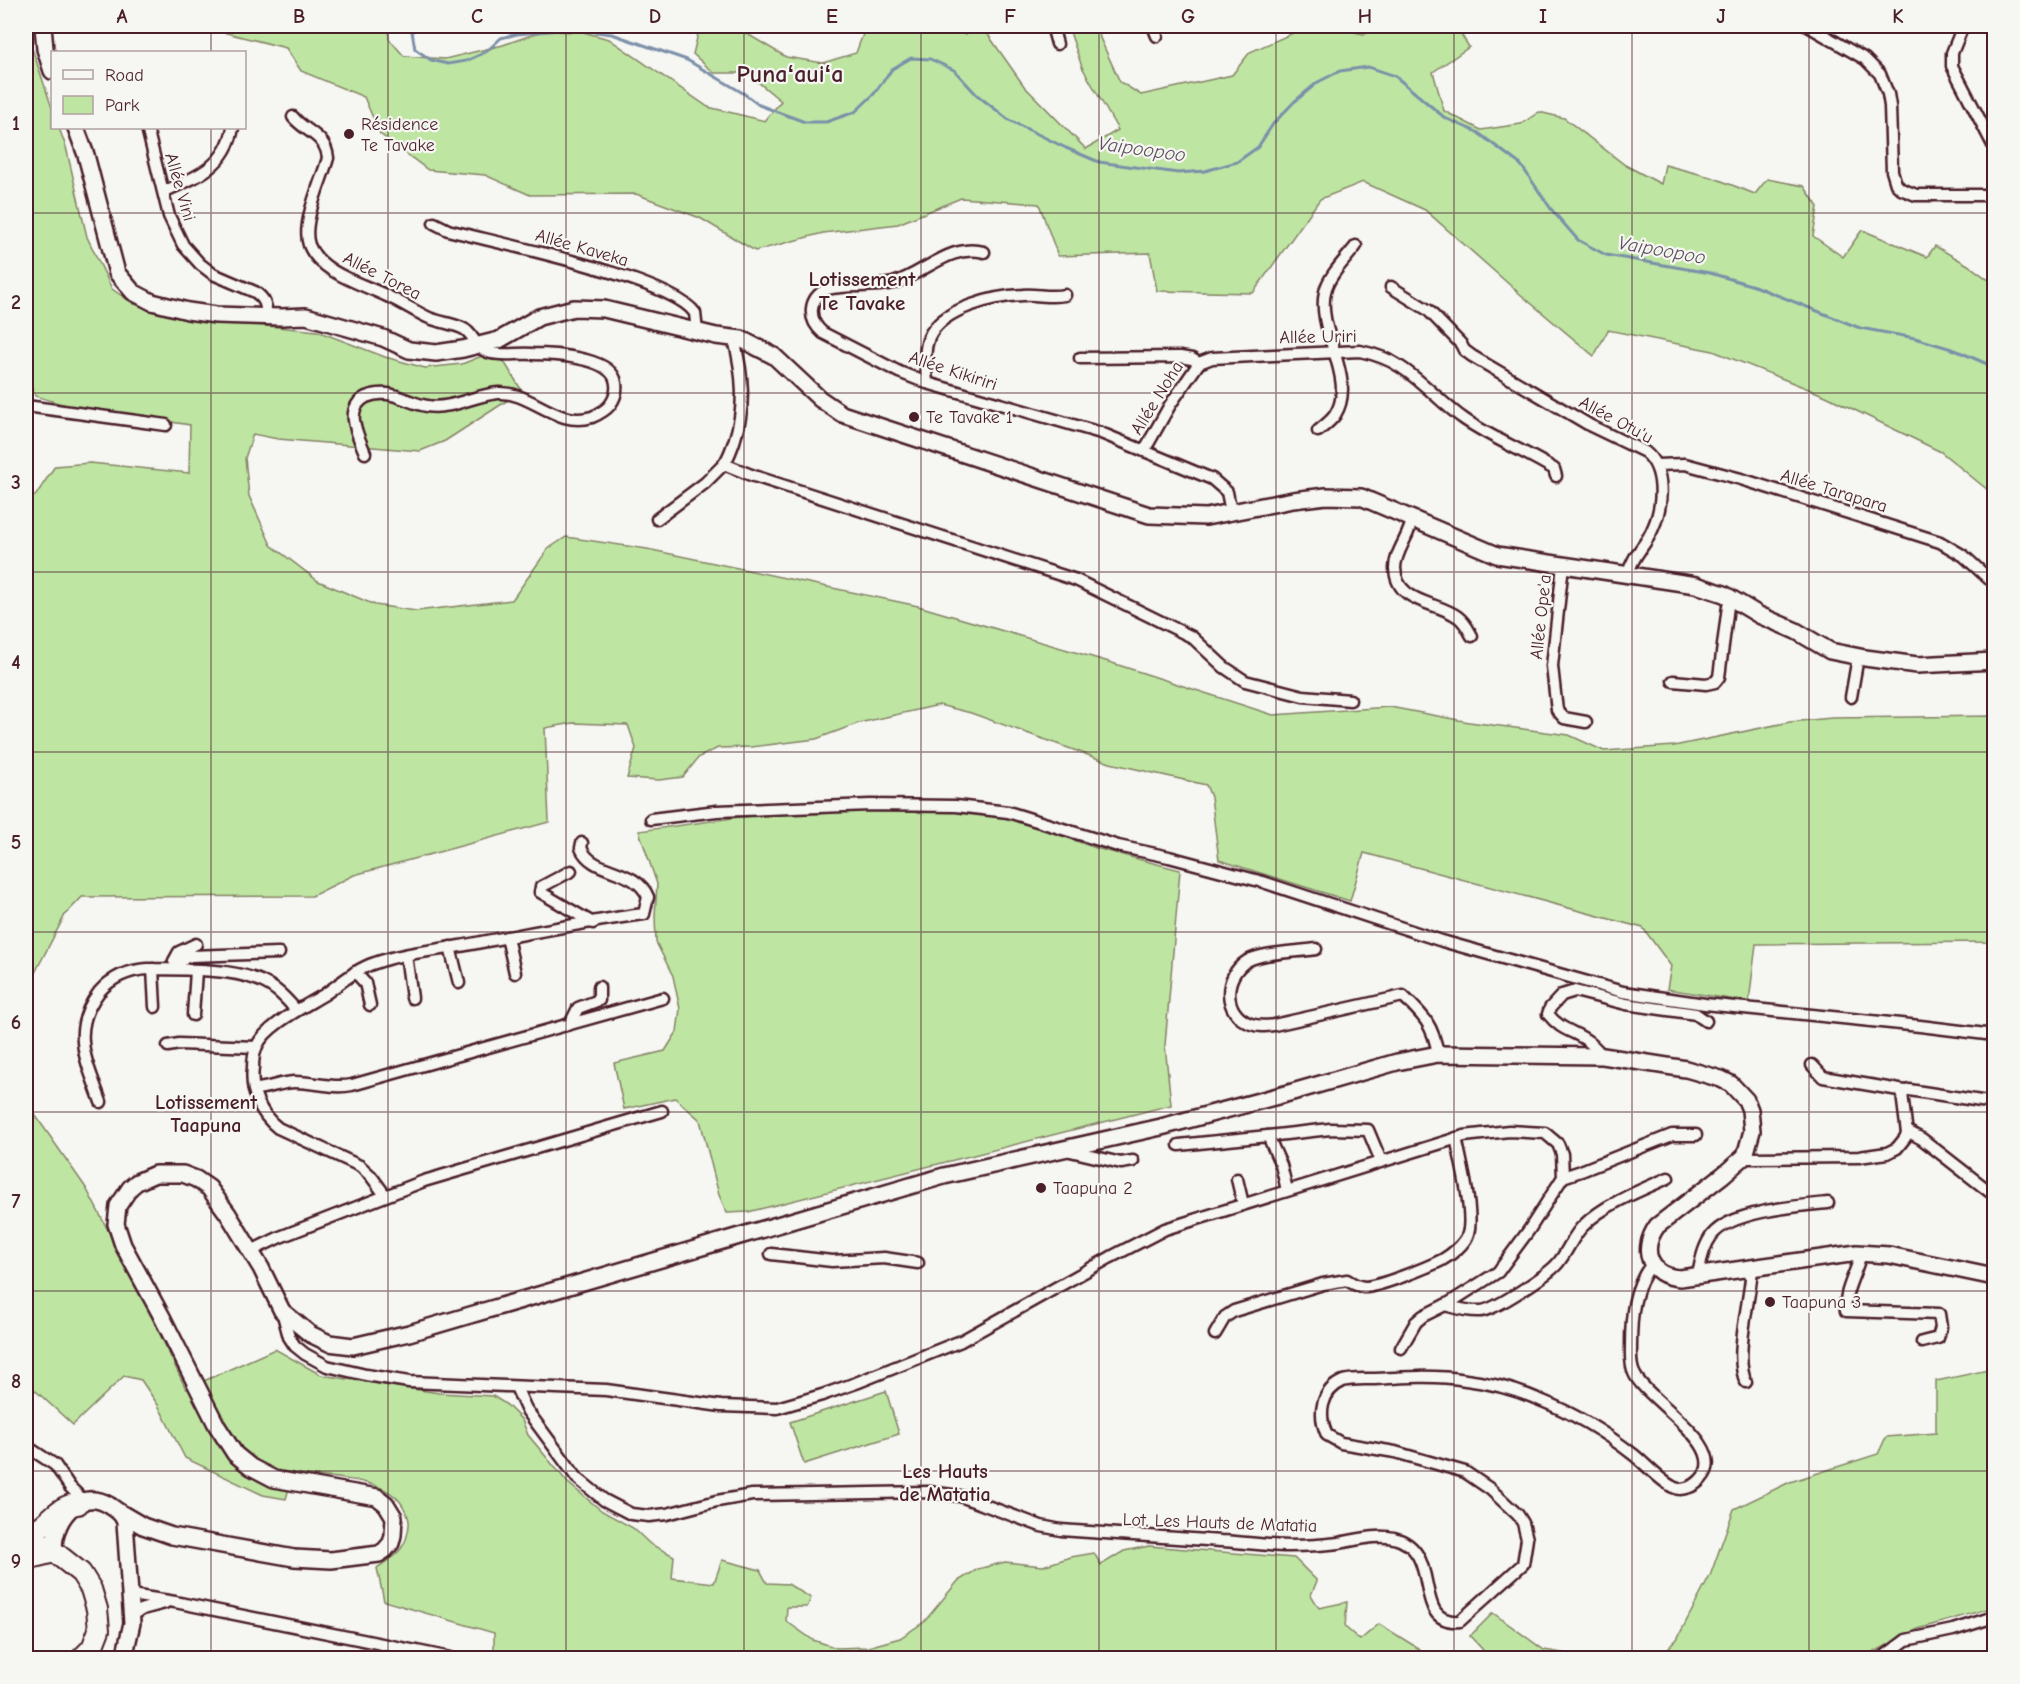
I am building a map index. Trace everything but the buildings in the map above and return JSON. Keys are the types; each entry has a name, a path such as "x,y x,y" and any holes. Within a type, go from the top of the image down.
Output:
{"highway":[{"path":"26,1536 38,1530 70,1504 81,1503"},
{"path":"26,1536 47,1546 81,1573 92,1589 99,1630 92,1647 82,1659"},
{"path":"26,1559 54,1552"}],"main road":[{"path":"43,26 45,49 51,68"},
{"path":"76,129 114,264 127,287 145,299 174,308 216,315 306,316 362,332 409,350 436,353 499,340 539,318 574,308 604,309 697,332 741,339 774,356 820,399 842,414 1149,515 1206,517 1326,495 1361,497 1497,555 1696,585 1731,598 1830,651 1917,665 1995,662"},
{"path":"54,1552 56,1532 62,1517 81,1503 103,1502 143,1526 172,1536 305,1559 331,1560 369,1556 385,1550 391,1543 394,1517 386,1504 377,1497 274,1479 251,1467 235,1454 217,1426 123,1245 116,1224 118,1206 130,1188 146,1177 163,1173 183,1174 209,1188 251,1251 282,1311 320,1340 338,1345 363,1344 933,1179 1190,1120 1397,1062 1438,1054 1603,1056 1686,1069 1721,1079 1731,1084 1746,1100 1750,1110 1752,1131 1745,1156 1657,1226 1648,1245 1648,1251 1652,1264 1658,1271 1672,1277 1698,1275 1828,1255 1861,1253 1889,1255 1995,1277"},
{"path":"119,1512 125,1522 132,1616 130,1637 124,1659"}],"street":[{"path":"1052,26 1057,44"},
{"path":"1808,26 1864,59 1880,74 1890,106 1893,178 1901,189 1916,195 1986,195 1995,189"},
{"path":"1963,26 1952,52 1952,66 1995,147"},
{"name":"Allée Torea","path":"293,117 317,135 327,151 328,158 307,235 310,247 318,259 349,279 385,294 429,318 462,328 468,332 476,346"},
{"name":"Allée Vini","path":"147,129 165,191 169,216 186,250 213,274 255,292 261,297 265,302 266,317"},
{"path":"165,191 198,175 219,160 229,145 233,129"},
{"name":"Allée Kaveka","path":"434,222 448,230 589,266 681,298 695,312 697,332"},
{"path":"1318,431 1334,416 1340,404 1339,364 1333,353 1325,322 1324,294 1337,271 1356,246"},
{"name":"Allée Kikiriri","path":"984,252 973,249 962,251 942,258 892,283 827,289 821,292 812,304 812,319 823,333 899,372 927,383 1101,433 1212,479 1227,492 1231,512"},
{"name":"Allée Otu'u","path":"1391,287 1428,310 1472,356 1591,426 1653,458 1657,465 1660,485 1657,518 1653,530 1631,561 1628,574"},
{"path":"927,383 925,352 929,337 935,327 945,318 985,301 1005,296 1027,295 1053,298 1065,295"},
{"path":"657,519 705,483 724,464 738,429 743,400 743,378 734,339"},
{"path":"365,453 353,422 355,407 361,400 380,393 426,406 443,407 497,393 511,394 554,415 571,419 584,419 598,415 606,410 614,400 616,393 614,378 603,365 534,354 494,354 476,346"},
{"name":"Allée Uriri","path":"1080,358 1180,357 1199,363 1212,358 1360,351 1379,356 1400,366 1465,420 1554,469 1556,476"},
{"name":"Allée Noha","path":"1144,451 1170,405 1199,363"},
{"path":"26,403 166,425"},
{"path":"724,464 751,475 1087,584 1192,637 1229,671 1245,681 1303,696 1350,700"},
{"name":"Allée Tarapara","path":"1657,465 1685,464 1741,478 1940,542 1964,556 1989,579"},
{"path":"1412,519 1395,565 1399,584 1410,596 1459,618 1467,626 1472,636"},
{"name":"Allée Ope'a","path":"1563,565 1552,666 1557,710 1564,718 1586,722"},
{"path":"1672,681 1706,684 1715,682 1719,677 1731,598"},
{"path":"1851,697 1858,657"},
{"path":"651,819 717,811 870,805 956,806 1008,812 1118,846 1263,882 1432,938 1623,992 1705,1004 1995,1035"},
{"path":"385,1195 371,1176 360,1166 286,1132 269,1121 261,1109 254,1089 252,1070 256,1047 266,1035 296,1010 373,963 450,947 644,914 648,897 638,882 589,860 581,848 582,843"},
{"path":"572,871 541,887 540,892 593,923"},
{"path":"507,937 515,973"},
{"path":"179,968 174,961 179,952 196,944"},
{"path":"450,947 459,983"},
{"path":"1316,950 1249,960 1242,966 1228,987 1229,1000 1235,1013 1251,1024 1274,1025 1403,996 1430,1026 1435,1035 1438,1054"},
{"path":"179,968 185,958 191,956 279,953"},
{"path":"406,955 412,998"},
{"path":"102,1102 84,1053 82,1034 84,1018 93,1000 105,985 129,971 179,968 230,973 253,978 277,990 296,1010"},
{"path":"153,969 155,1007"},
{"path":"193,1015 196,971"},
{"path":"355,972 365,983 370,1005"},
{"path":"570,1023 578,1008 599,1000 599,987"},
{"path":"1603,1056 1588,1040 1567,1031 1555,1023 1548,1014 1550,1008 1562,995 1575,991 1626,1004 1695,1014 1704,1020 1705,1004"},
{"path":"254,1089 272,1088 293,1082 333,1087 352,1085 663,998"},
{"path":"168,1046 179,1044 256,1047"},
{"path":"1812,1065 1823,1077 1995,1103"},
{"path":"1745,1156 1772,1159 1880,1156 1897,1148 1905,1138 1902,1094 1905,1091"},
{"path":"251,1251 385,1195 499,1158 662,1111"},
{"path":"1179,1145 1330,1129 1368,1130 1381,1161"},
{"path":"282,1311 289,1336 295,1346 314,1360 327,1366 409,1382 638,1393 736,1408 770,1408 787,1405 856,1383 961,1341 1158,1232 1456,1138 1508,1131 1545,1133 1558,1144 1562,1154 1563,1177 1528,1230 1498,1272 1423,1316 1401,1348"},
{"path":"1906,1131 1922,1139 1990,1192"},
{"path":"1563,1177 1672,1135 1696,1135"},
{"path":"1268,1136 1281,1165 1287,1190"},
{"path":"1215,1334 1225,1317 1234,1311 1323,1284 1347,1280 1354,1285 1371,1286 1444,1259 1462,1244 1468,1235 1464,1175 1456,1138"},
{"path":"1063,1149 1121,1163 1133,1161"},
{"path":"1445,1305 1460,1310 1490,1309 1558,1264 1584,1224 1625,1198 1668,1178"},
{"path":"1237,1179 1243,1204"},
{"path":"1698,1275 1704,1250 1719,1228 1747,1216 1767,1211 1828,1203"},
{"path":"1861,1253 1858,1268 1845,1301 1846,1311 1939,1314 1940,1334 1938,1338 1922,1342"},
{"path":"771,1254 832,1261 884,1258 918,1263"},
{"name":"Lot. Les Hauts de Matatia","path":"516,1387 526,1409 580,1481 604,1500 631,1514 648,1516 667,1514 729,1498 752,1495 929,1492 960,1496 1041,1526 1061,1530 1289,1546 1336,1543 1371,1537 1393,1538 1412,1548 1422,1562 1430,1599 1436,1613 1449,1621 1460,1621 1523,1564 1527,1547 1523,1522 1516,1512 1490,1489 1465,1472 1395,1452 1341,1443 1328,1435 1321,1417 1321,1408 1326,1397 1337,1385 1348,1380 1402,1376 1485,1383 1542,1400 1580,1419 1631,1453 1672,1487 1682,1489 1693,1486 1703,1477 1707,1453 1692,1432 1642,1385 1634,1374 1631,1362 1631,1319 1642,1276 1652,1264"},
{"path":"1746,1382 1742,1374 1741,1351 1752,1267"},
{"path":"26,1446 55,1465 81,1503"},
{"path":"131,1595 451,1659"},
{"path":"132,1616 143,1609 175,1602"},
{"path":"1882,1659 1906,1640 1953,1630 1995,1617"}],"green space":[{"path":"26,26 51,105 51,129 59,129 66,147 87,237 112,289 134,304 188,318 317,331 385,357 425,368 462,364 497,350 522,391 445,441 420,451 278,439 253,434 245,458 249,496 271,545 318,581 375,605 416,611 512,600 548,549 566,537 647,549 918,606 1109,662 1273,715 1390,707 1469,722 1569,735 1604,751 1674,746 1790,722 1832,718 1994,716 1994,942 1756,944 1749,1002 1667,989 1671,966 1643,928 1364,853 1350,901 1219,860 1211,797 1206,785 1110,763 971,713 939,705 859,723 816,739 751,747 718,748 699,757 683,777 659,780 627,778 636,748 628,725 573,723 545,728 549,822 354,875 312,896 82,897 65,915 26,990 26,502 36,495 55,466 90,463 189,473 190,425 69,406 35,396 26,371"},
{"path":"199,26 388,26 389,39 404,56 445,59 503,45 543,31 583,32 609,39 708,107 765,121 781,101 747,73 714,73 693,54 699,30 691,26 734,26 786,57 823,63 856,53 866,26 948,26 965,35 982,26 1024,86 1086,149 1118,130 1082,67 1068,26 1098,26 1100,38 1120,82 1141,95 1232,75 1250,52 1309,26 1329,26 1363,34 1399,26 1422,29 1431,26 1456,26 1469,47 1433,72 1444,111 1481,130 1521,124 1539,112 1564,118 1625,165 1661,184 1665,165 1714,178 1755,194 1767,179 1804,186 1818,207 1813,236 1843,257 1862,230 1927,257 1935,246 1968,265 1994,284 1994,495 1941,452 1826,396 1713,351 1608,330 1594,356 1425,210 1363,182 1320,199 1253,293 1157,291 1150,253 1058,256 1039,204 961,198 898,224 823,233 755,251 700,218 636,194 530,195 485,175 428,170 380,134 364,97 301,71 286,48"},
{"path":"833,811 962,812 1006,816 1096,848 1180,870 1165,1045 1171,1105 748,1212 727,1213 719,1195 700,1120 675,1098 624,1109 614,1063 665,1051 677,1032 680,1009 673,976 656,942 657,884 639,831 740,817"},
{"path":"26,1083 33,1112 86,1188 137,1286 186,1389 275,1349 321,1375 439,1393 493,1396 507,1405 522,1420 528,1435 568,1483 602,1511 633,1528 650,1544 674,1556 672,1578 714,1583 722,1560 760,1570 767,1583 788,1584 811,1598 807,1607 787,1607 786,1621 813,1640 837,1648 868,1647 900,1638 924,1622 958,1581 978,1569 1005,1562 1043,1566 1071,1557 1094,1553 1101,1565 1124,1551 1149,1546 1294,1558 1317,1581 1311,1595 1319,1608 1347,1602 1345,1627 1360,1640 1379,1624 1434,1658 502,1658 494,1654 494,1633 384,1601 377,1568 403,1546 409,1523 404,1508 385,1490 371,1484 339,1478 293,1474 286,1499 263,1495 185,1458 158,1405 141,1380 124,1376 73,1425 26,1382"},
{"path":"1988,1370 1994,1379 1994,1607 1918,1629 1863,1658 1647,1658 1660,1656 1677,1639 1710,1576 1734,1509 1790,1482 1878,1454 1886,1437 1936,1433 1936,1381"},
{"path":"886,1391 899,1434 804,1464 790,1422"},
{"path":"1493,1613 1544,1650 1593,1658 1475,1658 1483,1650 1470,1636"}],"waterway":[{"name":"Vaipoopoo","path":"411,26 415,49 431,60 448,64 466,61 486,52 501,38 517,34 572,29 612,34 687,60 759,105 805,122 826,122 855,112 873,95 892,69 911,58 930,59 954,70 977,95 1009,120 1066,148 1099,162 1178,173 1205,171 1237,162 1258,147 1273,124 1318,82 1340,71 1368,67 1395,76 1445,118 1477,132 1521,165 1551,209 1578,240 1606,255 1710,273 1754,286 1860,328 1915,338 1955,350 1994,367"}],"place":[{"name":"Résidence Te Tavake","path":"349,134"},
{"name":"Te Tavake 1","path":"914,417"},
{"name":"Taapuna 2","path":"1041,1188"},
{"name":"Taapuna 3","path":"1770,1302"}],"district":[{"name":"Punaʻauiʻa","path":"790,74"},
{"name":"Lotissement Te Tavake","path":"862,291"},
{"name":"Lotissement Taapuna","path":"206,1114"},
{"name":"Les Hauts de Matatia","path":"945,1482"}]}
